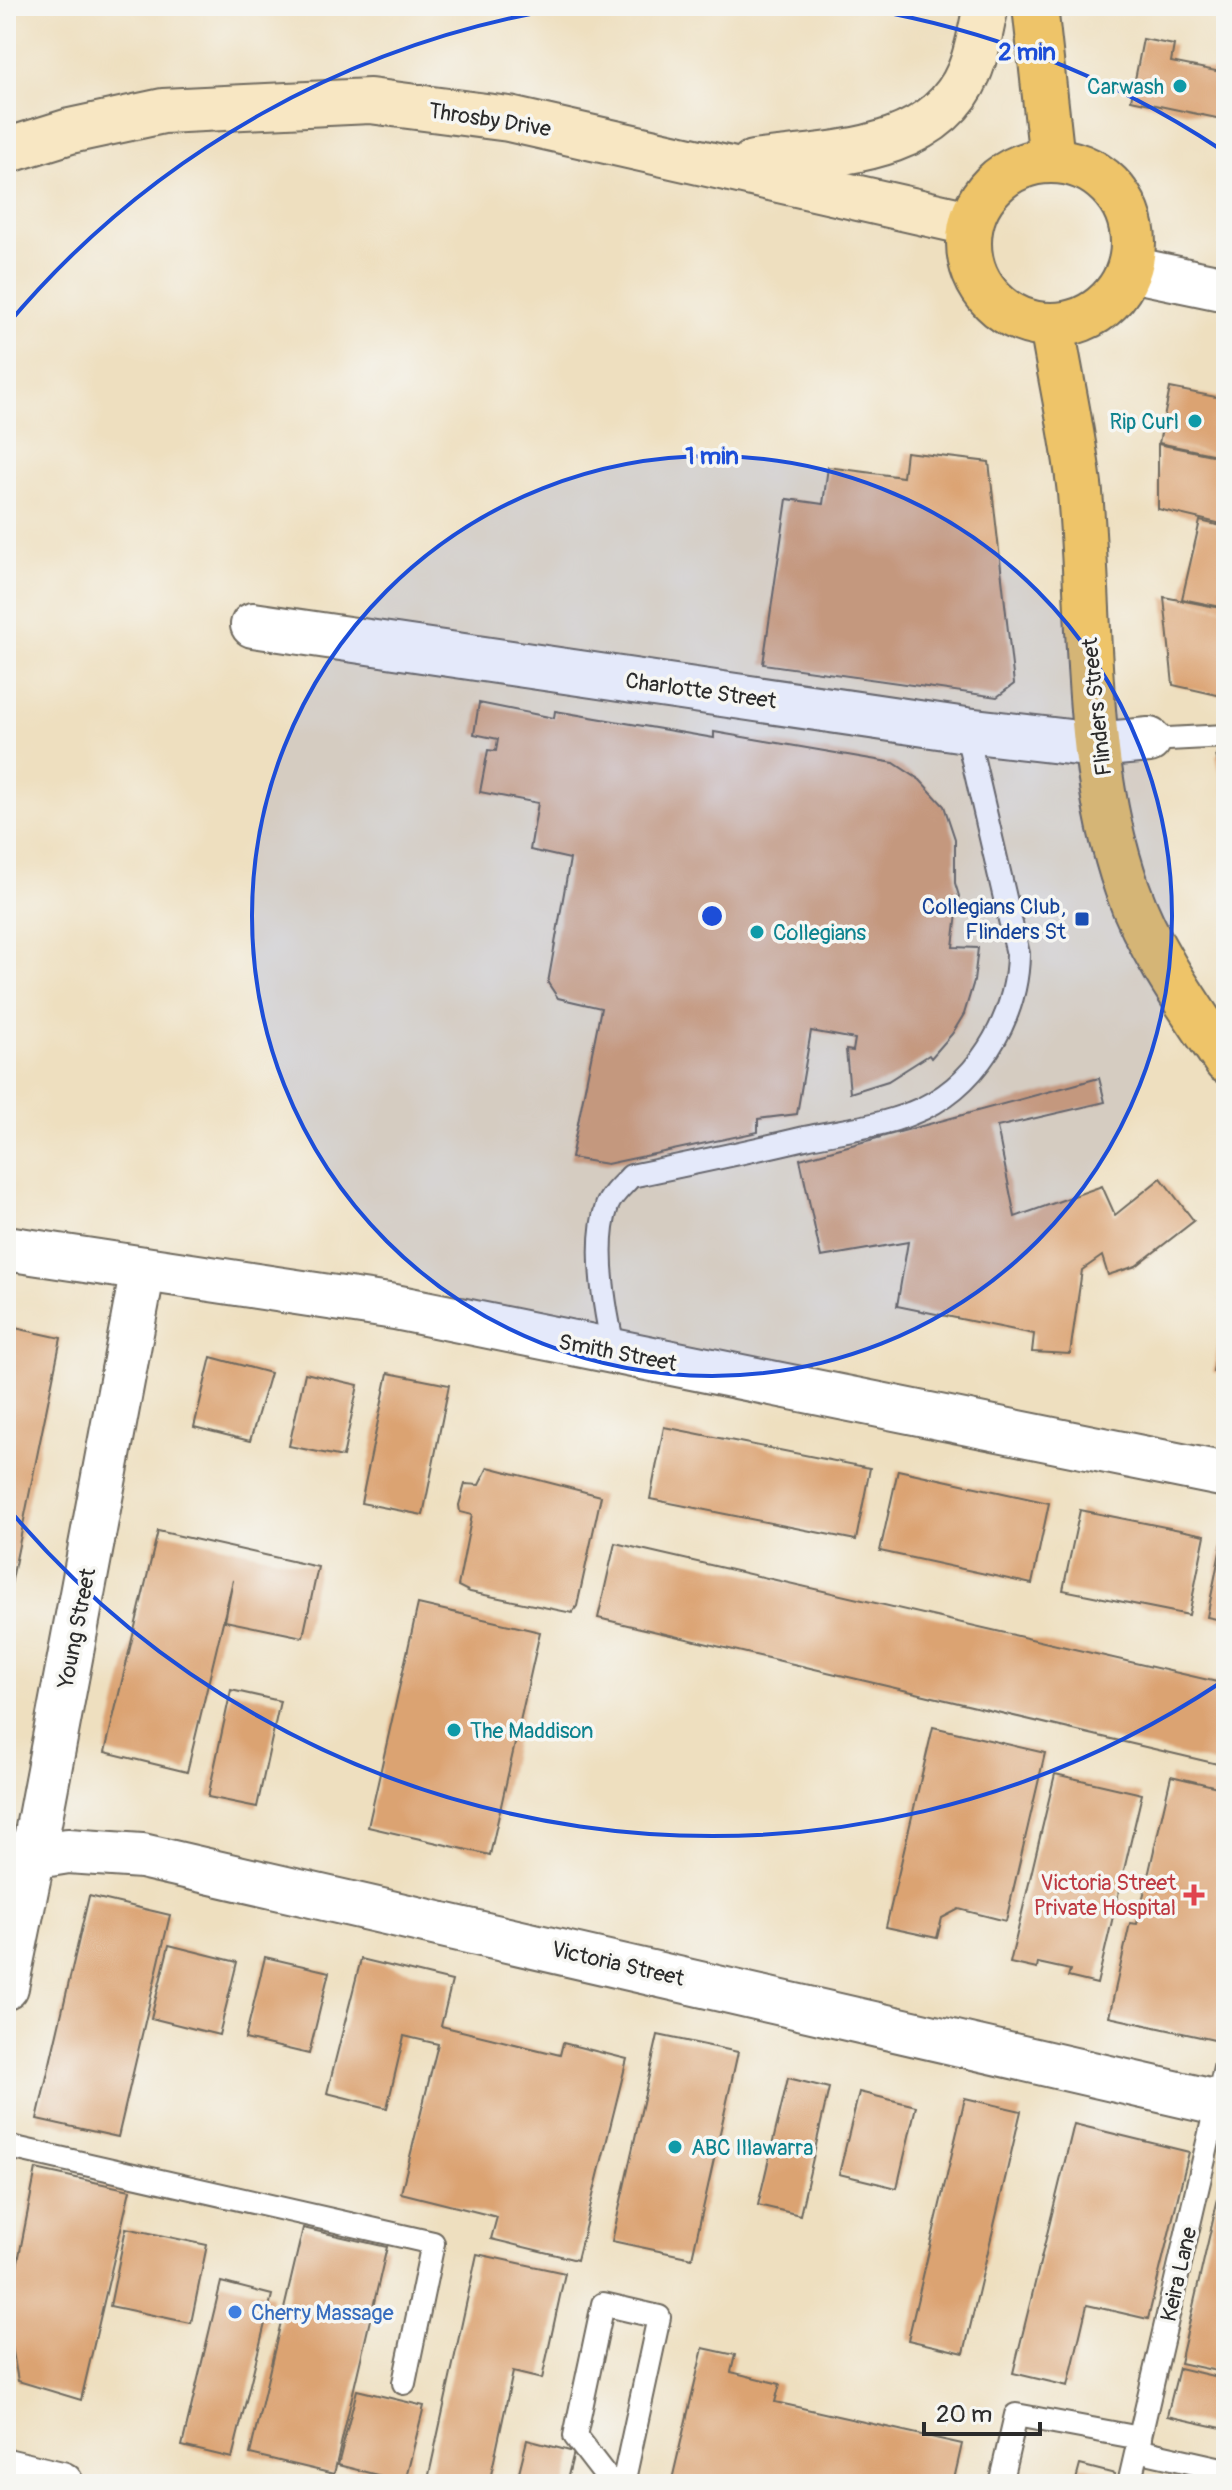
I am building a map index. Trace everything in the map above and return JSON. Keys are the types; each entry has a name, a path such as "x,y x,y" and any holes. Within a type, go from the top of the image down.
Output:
{"main road":[{"path":"723,167 862,149 889,142 928,122 957,92 968,75 986,6"},
{"path":"1035,6 1052,160"},
{"name":"Throsby Drive","path":"6,151 70,131 163,111 370,101 509,119 969,223"},
{"path":"1052,160 1088,168 1111,185 1128,210 1135,247 1130,269 1112,300 1088,317 1052,326 1012,317 989,299 973,272 967,244 969,223 976,205 991,185 1015,168 1052,160"},
{"name":"Flinders Street","path":"1052,326 1079,491 1095,745 1118,859 1140,920 1170,977 1226,1061"}],"street":[{"path":"1130,269 1226,289"},
{"name":"Charlotte Street","path":"253,625 966,730 1095,745 1149,740"},
{"name":"Smith Street","path":"6,1248 395,1307 1226,1475"},
{"name":"Young Street","path":"6,1987 20,1858 143,1269"},
{"name":"Victoria Street","path":"20,1858 68,1851 142,1856 1223,2090"},
{"path":"6,2471 61,2484"}],"lane":[{"path":"614,1351 606,1317 601,1231 608,1202 631,1176 911,1114 955,1088 990,1048 1010,1006 1017,979 1018,954 966,730"},
{"path":"1149,740 1226,736"},
{"name":"Keira Lane","path":"1129,2484 1223,2090"},
{"path":"6,2146 433,2243 404,2383"},
{"path":"612,2484 575,2436 603,2304 659,2317 623,2484"},
{"path":"1000,2484 1016,2415 1139,2444 1226,2470"}],"building":[{"name":"Carwash","path":"1143,39 1174,45 1171,62 1226,73 1226,120 1131,100"},
{"name":"Rip Curl","path":"1170,388 1226,399 1226,457 1159,443"},
{"path":"1158,444 1226,458 1226,525 1158,509"},
{"path":"906,452 989,462 1014,684 997,697 763,664 787,499 823,504 828,467 903,477"},
{"path":"1200,521 1226,527 1226,608 1182,599"},
{"path":"1164,597 1226,609 1226,697 1173,685"},
{"name":"Collegians","path":"479,703 554,718 555,711 714,738 714,732 894,763 920,780 944,806 955,839 955,883 959,896 953,947 978,948 974,981 964,1014 952,1034 931,1058 929,1055 888,1081 850,1093 846,1050 853,1051 855,1039 811,1031 797,1114 758,1119 758,1132 607,1164 571,1158 601,1008 558,998 548,983 570,859 530,850 538,803 480,792 488,750 496,751 498,739 474,734"},
{"path":"1226,750 1226,797 1225,797 1216,755"},
{"path":"1099,1078 1105,1102 997,1127 1015,1217 1102,1186 1115,1215 1161,1178 1194,1221 1136,1266 1108,1275 1102,1256 1082,1270 1070,1354 1032,1352 1034,1334 897,1306 908,1242 821,1257 800,1159"},
{"path":"1226,1309 1226,1374 1213,1372"},
{"path":"6,1326 61,1338 7,1604 6,1604"},
{"path":"211,1357 270,1373 250,1441 194,1427"},
{"path":"305,1373 358,1385 343,1457 289,1446"},
{"path":"388,1373 449,1385 423,1515 361,1503"},
{"path":"664,1427 870,1468 856,1540 650,1499"},
{"path":"488,1467 601,1496 577,1606 572,1613 470,1592 458,1586 472,1515 460,1512 459,1505 465,1484 479,1485"},
{"path":"898,1470 1049,1503 1032,1584 880,1551"},
{"path":"1080,1510 1205,1535 1189,1615 1063,1590"},
{"path":"158,1531 318,1567 303,1637 225,1621 233,1580 187,1772 105,1752"},
{"path":"1222,1542 1226,1543 1226,1621 1207,1617"},
{"path":"615,1543 1226,1684 1226,1766 598,1618"},
{"name":"The Maddison","path":"418,1604 540,1632 490,1855 368,1827"},
{"path":"231,1690 280,1701 257,1807 208,1797"},
{"path":"933,1727 1045,1753 1006,1921 959,1909 942,1918 937,1938 886,1927"},
{"path":"1055,1774 1142,1794 1097,1984 1068,1977 1070,1970 1038,1963 1037,1969 1010,1963"},
{"name":"Victoria Street Private Hospital","path":"1171,1776 1226,1789 1226,2011 1219,2041 1109,2017 1130,1923 1137,1924"},
{"path":"89,1896 170,1915 118,2137 37,2119"},
{"path":"169,1945 237,1962 219,2035 151,2018"},
{"path":"265,1957 329,1972 309,2054 245,2039"},
{"path":"361,1959 452,1981 441,2026 560,2055 563,2043 627,2059 577,2260 491,2239 497,2217 401,2193 438,2044 404,2036 387,2108 327,2093"},
{"name":"ABC Illawarra","path":"658,2035 738,2052 692,2258 612,2241"},
{"path":"788,2078 829,2088 800,2215 758,2205"},
{"path":"859,2092 916,2106 897,2188 839,2174"},
{"path":"965,2098 1021,2111 964,2353 908,2340"},
{"path":"1074,2124 1189,2152 1148,2319 1087,2305 1068,2386 1013,2373"},
{"path":"1226,2168 1226,2373 1180,2363"},
{"path":"36,2169 130,2190 81,2400 18,2381 7,2318"},
{"path":"126,2228 207,2245 191,2323 110,2306"},
{"path":"303,2228 387,2247 334,2474 250,2454"},
{"path":"477,2254 565,2273 542,2379 513,2372 489,2484 427,2484"},
{"path":"221,2282 272,2295 232,2458 182,2446"},
{"path":"703,2348 735,2355 731,2372 780,2384 775,2402 962,2444 953,2484 671,2484"},
{"path":"1179,2368 1226,2379 1226,2429 1167,2416"},
{"path":"357,2390 424,2406 405,2482 338,2465"},
{"path":"527,2440 574,2452 566,2484 516,2484"},
{"path":"1080,2465 1115,2474 1112,2484 1075,2484"}],"place":[{"name":"Carwash","path":"1180,86"},
{"name":"Rip Curl","path":"1195,421"},
{"name":"Collegians Club, Flinders St","path":"1082,919"},
{"name":"Collegians","path":"757,932"},
{"name":"The Maddison","path":"454,1730"},
{"name":"Victoria Street Private Hospital","path":"1194,1895"},
{"name":"ABC Illawarra","path":"675,2147"},
{"name":"Cherry Massage","path":"235,2312"}]}
